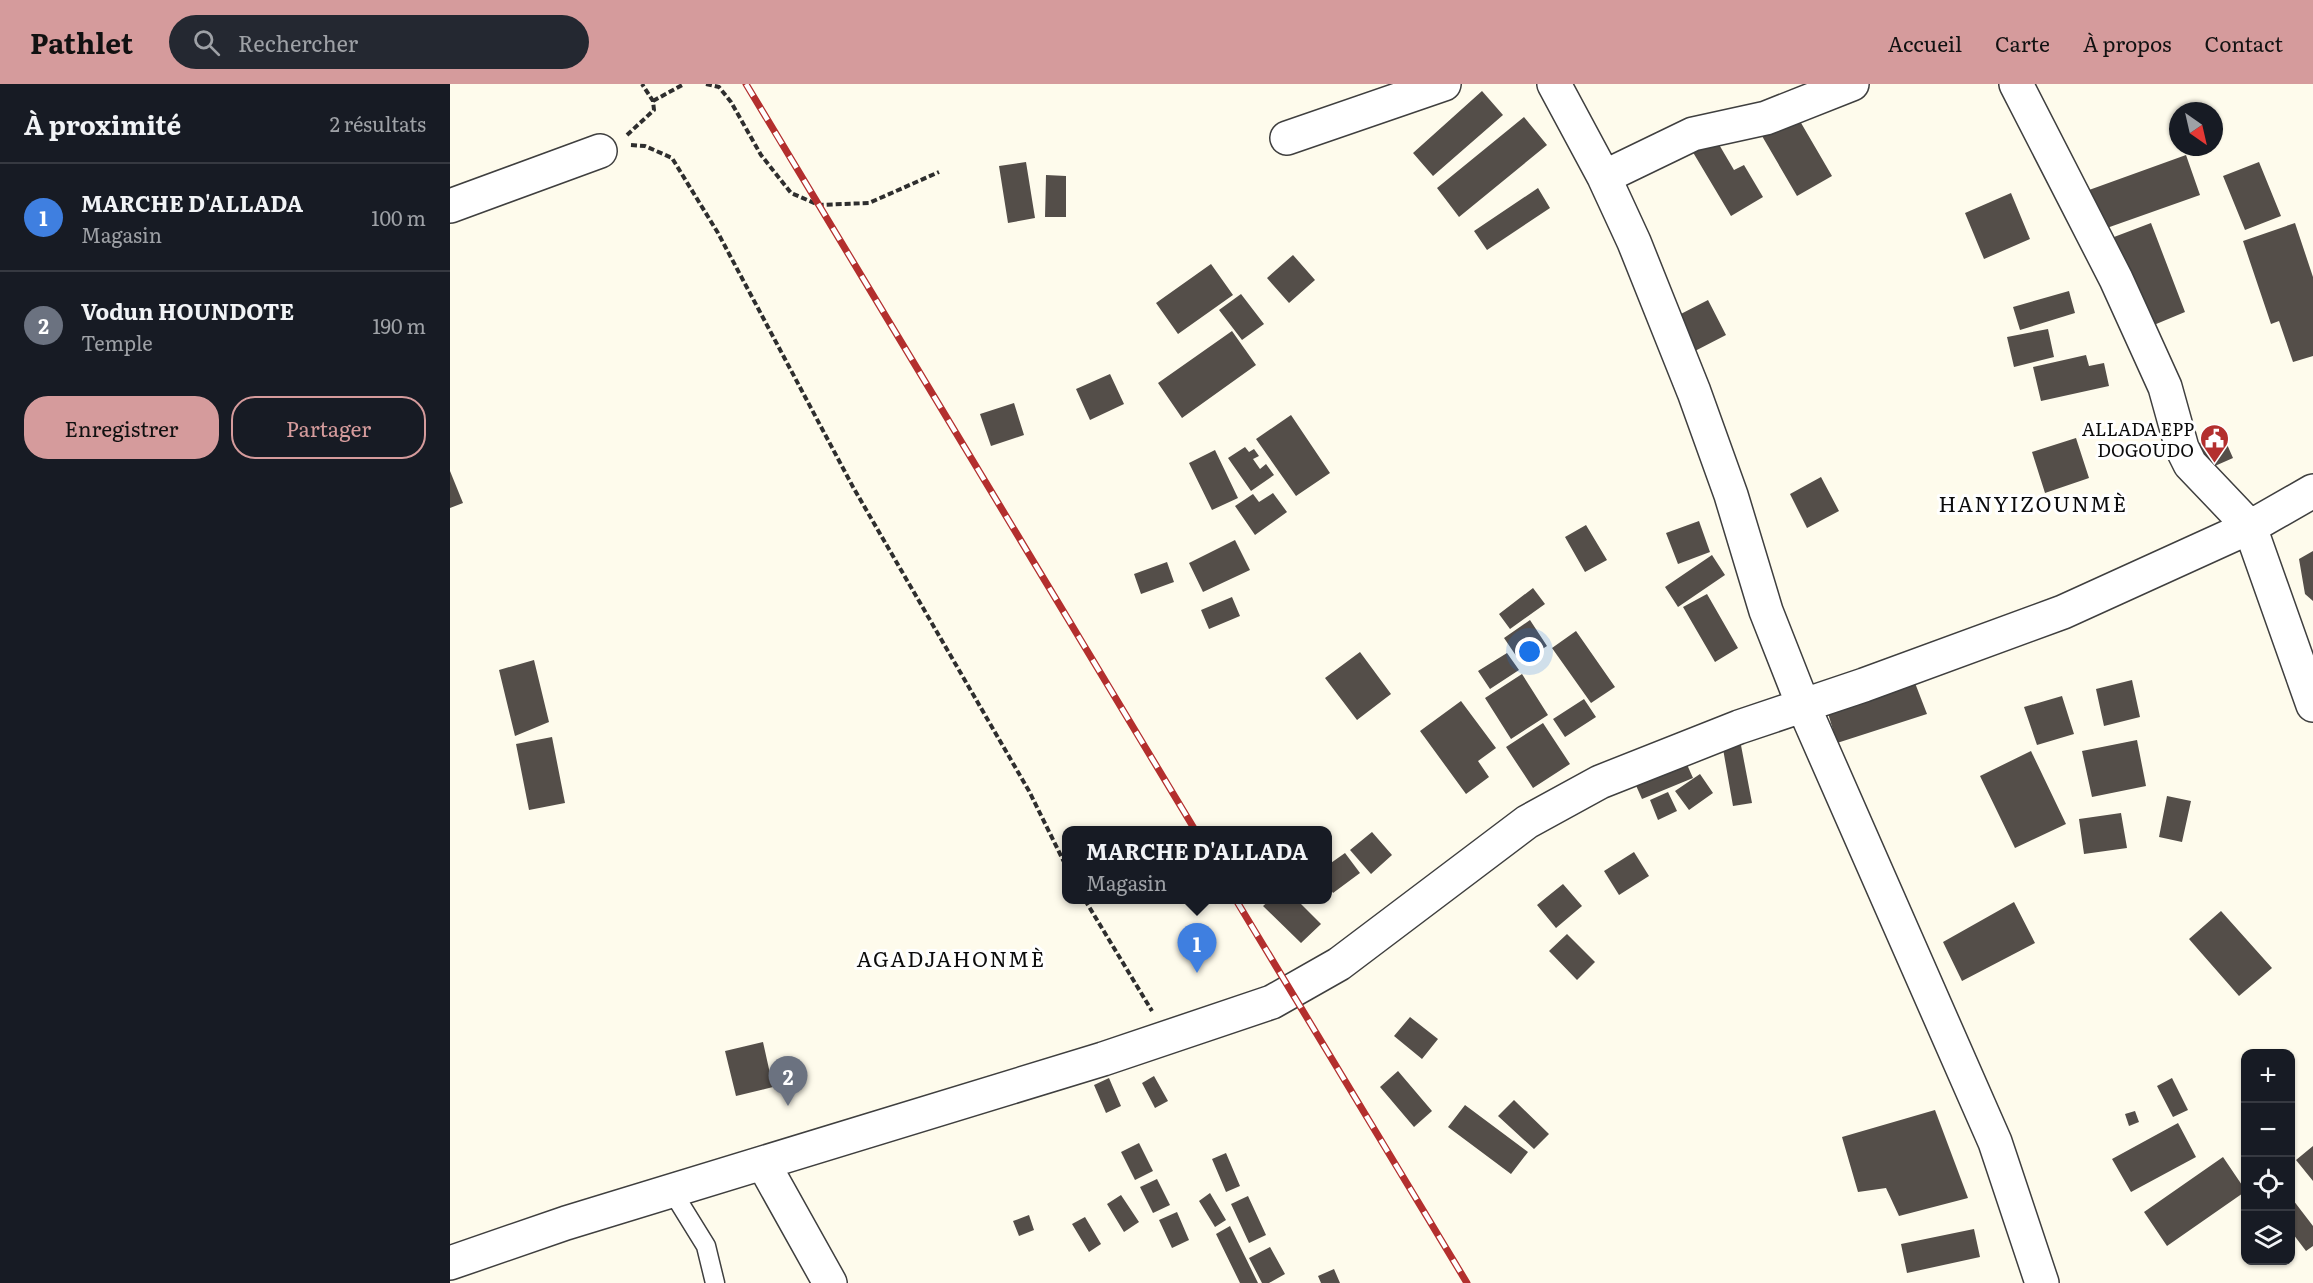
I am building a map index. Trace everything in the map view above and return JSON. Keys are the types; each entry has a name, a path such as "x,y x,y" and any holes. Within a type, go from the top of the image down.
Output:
{"street":[{"path":"1287,138 1444,84"},
{"path":"1554,84 1604,177 1634,242 1694,392 1731,495 1766,611 1803,705 1995,1142 2042,1283"},
{"path":"1604,177 1693,135 1766,118 1852,84"},
{"path":"2016,84 2116,279 2165,387 2182,448 2190,464 2250,527 2313,705"},
{"path":"450,206 609,147"},
{"path":"450,1263 566,1223 1168,1037 1272,1002 1339,964 1527,822 1600,782 1739,727 2063,612 2250,527 2313,491"},
{"path":"763,1163 830,1283"}],"lane":[{"path":"672,1191 706,1246 715,1283"}],"path":[{"path":"609,147 654,110 653,101 642,84"},
{"path":"653,101 684,84"},
{"path":"706,84 719,87 731,102 762,155 791,193 819,205 868,202 939,172"},
{"path":"609,147 645,146 672,158 718,233 853,487 1029,791 1062,858"},
{"path":"1087,904 1168,1037"}],"building":[{"path":"1482,91 1503,115 1433,176 1413,153"},
{"path":"1797,116 1832,176 1797,196 1762,136"},
{"path":"1524,117 1547,145 1459,217 1437,188"},
{"path":"1714,136 1734,170 1744,165 1763,197 1731,216 1691,149"},
{"path":"2186,156 2200,195 2104,229 2089,190"},
{"path":"1026,162 1035,218 1008,223 999,166"},
{"path":"2259,162 2281,216 2245,230 2223,176"},
{"path":"1046,175 1066,176 1066,217 1045,217"},
{"path":"1538,188 1550,208 1487,250 1474,231"},
{"path":"2011,193 2030,239 1984,259 1965,213"},
{"path":"2151,223 2185,312 2149,327 2114,237"},
{"path":"2295,223 2313,277 2313,356 2293,362 2279,321 2271,324 2243,241"},
{"path":"1293,255 1315,280 1289,303 1267,278"},
{"path":"1211,264 1233,295 1178,334 1156,303"},
{"path":"2069,291 2075,313 2020,330 2013,307"},
{"path":"1241,294 1264,324 1242,340 1219,310"},
{"path":"1708,300 1726,335 1693,352 1675,317"},
{"path":"2048,329 2054,357 2014,367 2007,337"},
{"path":"1232,331 1256,365 1182,418 1158,383"},
{"path":"2086,355 2089,366 2104,363 2109,386 2041,401 2033,367"},
{"path":"1110,374 1124,404 1090,420 1076,389"},
{"path":"1014,403 1024,435 991,446 980,414"},
{"path":"1291,415 1330,473 1296,496 1256,439"},
{"path":"2222,433 2233,458 2208,469 2197,444"},
{"path":"2076,438 2089,478 2045,493 2032,452"},
{"path":"1245,447 1249,452 1254,449 1259,456 1253,459 1260,469 1266,464 1274,475 1251,491 1228,458"},
{"path":"1215,450 1238,498 1212,510 1189,463"},
{"path":"450,471 463,503 450,508"},
{"path":"1821,477 1839,511 1807,528 1790,494"},
{"path":"1273,493 1287,512 1255,535 1235,506 1253,494 1259,502"},
{"path":"1699,521 1710,552 1678,564 1666,533"},
{"path":"1586,525 1607,560 1585,572 1565,537"},
{"path":"1235,540 1250,570 1203,592 1189,563"},
{"path":"2313,551 2313,601 2305,594 2299,559"},
{"path":"1712,555 1725,575 1678,607 1665,587"},
{"path":"1167,562 1174,582 1141,594 1134,574"},
{"path":"1533,588 1545,604 1510,629 1499,614"},
{"path":"1707,594 1738,648 1715,662 1683,607"},
{"path":"1232,597 1240,616 1209,629 1201,610"},
{"path":"1530,620 1547,646 1521,663 1504,638"},
{"path":"1576,631 1615,687 1591,703 1552,648"},
{"path":"1360,652 1391,694 1357,720 1325,678"},
{"path":"1507,653 1519,670 1490,689 1478,671"},
{"path":"534,660 549,722 515,736 499,670"},
{"path":"1522,674 1548,715 1511,739 1485,698"},
{"path":"2132,680 2140,717 2104,726 2096,689"},
{"path":"1915,683 1927,714 1837,743 1827,710"},
{"path":"2062,696 2074,734 2037,745 2024,707"},
{"path":"1584,699 1596,717 1565,737 1553,719"},
{"path":"1461,701 1496,748 1478,761 1489,777 1466,794 1420,731"},
{"path":"1543,723 1570,764 1533,788 1506,747"},
{"path":"552,737 565,803 529,810 516,744"},
{"path":"1740,740 1752,803 1733,806 1722,743"},
{"path":"2137,740 2146,786 2092,797 2082,751"},
{"path":"2031,751 2066,824 2015,848 1980,776"},
{"path":"1685,760 1693,778 1642,799 1634,781"},
{"path":"1700,774 1713,793 1689,810 1675,791"},
{"path":"1668,792 1677,811 1658,820 1650,800"},
{"path":"2167,796 2191,801 2182,842 2159,837"},
{"path":"2121,813 2127,848 2084,854 2079,819"},
{"path":"1372,832 1392,855 1371,874 1350,850"},
{"path":"1634,852 1649,876 1619,895 1604,871"},
{"path":"1345,853 1360,873 1333,893 1332,892 1332,862"},
{"path":"1563,884 1582,906 1556,928 1537,905"},
{"path":"2014,902 2035,943 1962,981 1943,942"},
{"path":"1265,904 1301,904 1321,924 1301,943 1263,906"},
{"path":"2221,911 2272,968 2239,996 2189,939"},
{"path":"1567,934 1595,962 1577,980 1549,951"},
{"path":"1410,1017 1438,1039 1422,1059 1394,1036"},
{"path":"763,1042 773,1087 736,1096 725,1051"},
{"path":"1398,1071 1432,1111 1414,1127 1380,1087"},
{"path":"1154,1076 1168,1101 1155,1108 1142,1083"},
{"path":"1109,1078 1121,1106 1106,1113 1094,1085"},
{"path":"2172,1078 2188,1110 2173,1117 2157,1086"},
{"path":"1514,1100 1549,1134 1534,1149 1498,1116"},
{"path":"1465,1105 1528,1152 1511,1174 1448,1127"},
{"path":"1935,1110 1968,1198 1899,1216 1886,1188 1858,1192 1842,1137"},
{"path":"2135,1111 2139,1122 2129,1126 2125,1114"},
{"path":"2178,1123 2196,1157 2131,1192 2112,1159"},
{"path":"1139,1143 1153,1171 1135,1180 1121,1152"},
{"path":"2313,1146 2313,1181 2296,1160"},
{"path":"1226,1153 1240,1186 1226,1192 1212,1159"},
{"path":"2223,1157 2241,1184 2241,1194 2167,1246 2144,1212"},
{"path":"1157,1179 1170,1205 1153,1213 1140,1187"},
{"path":"1210,1193 1226,1220 1215,1227 1199,1201"},
{"path":"1121,1195 1139,1222 1124,1232 1107,1204"},
{"path":"1248,1196 1266,1235 1249,1243 1231,1204"},
{"path":"2295,1203 2313,1226 2313,1246 2306,1251 2295,1237"},
{"path":"1177,1212 1189,1240 1172,1248 1159,1220"},
{"path":"1029,1215 1034,1230 1019,1236 1013,1221"},
{"path":"1085,1217 1101,1244 1089,1252 1072,1224"},
{"path":"1230,1226 1258,1283 1240,1283 1216,1234"},
{"path":"1974,1229 1980,1257 1907,1273 1901,1244"},
{"path":"1270,1247 1285,1274 1269,1283 1262,1283 1249,1258"},
{"path":"1334,1269 1340,1283 1321,1283 1318,1276"}],"railway":[{"path":"746,84 1193,826"},
{"path":"1238,904 1467,1283"}],"place":[{"name":"ALLADA EPP DOGOUDO","path":"2215,464"},
{"name":"MARCHE D'ALLADA","path":"1197,973"},
{"name":"Vodun HOUNDOTE","path":"788,1106"}],"district":[{"name":"HANYIZOUNMÈ","path":"2033,502"},
{"name":"AGADJAHONMÈ","path":"951,957"}]}
